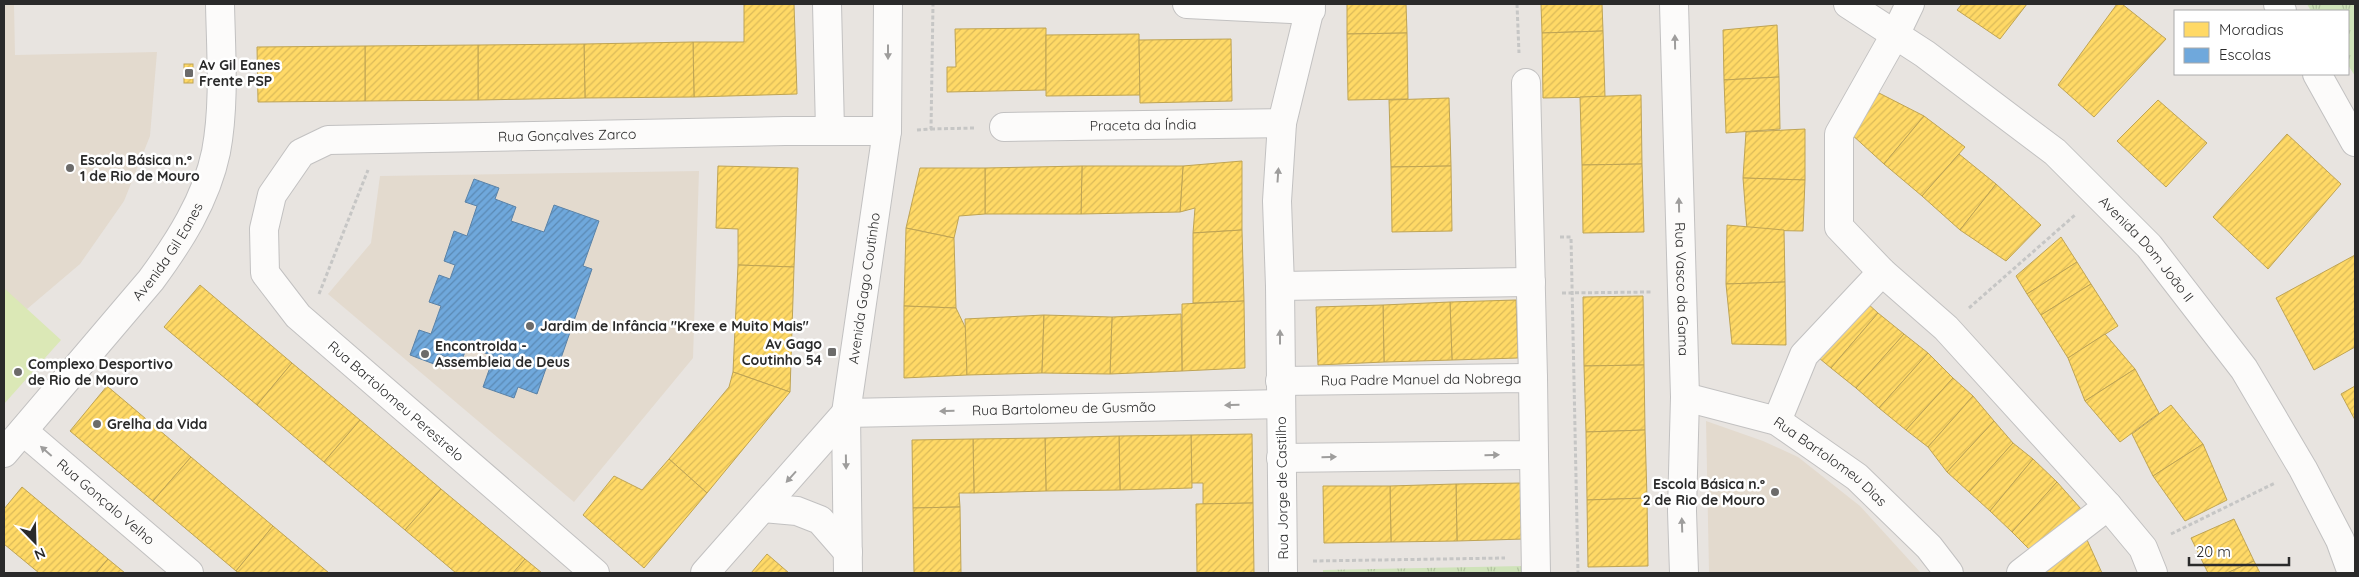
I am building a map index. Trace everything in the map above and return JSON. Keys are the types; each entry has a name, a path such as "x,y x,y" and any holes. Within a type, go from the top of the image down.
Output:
{"street":[{"name":"Avenida Gil Eanes","path":"4,453 151,280 172,251 192,218 216,152 222,79 220,4"},
{"path":"827,4 830,130"},
{"name":"Avenida Gago Coutinho","path":"848,562 846,413 888,131 888,4"},
{"path":"1187,4 1311,7 1282,123 1277,201 1280,286 1280,392"},
{"name":"Rua Vasco da Gama","path":"1674,4 1685,397 1682,512 1684,573"},
{"name":"Avenida Dom João II","path":"1848,4 1896,34 2055,152 2149,246 2244,369 2303,469 2340,540 2352,573"},
{"path":"1910,4 1896,34 1839,134 1839,227 1882,272 1946,328 2108,506 2144,548 2153,573"},
{"path":"2318,75 2355,142"},
{"path":"1526,83 1533,378"},
{"name":"Praceta da Índia","path":"1004,127 1282,123"},
{"name":"Rua Gonçalves Zarco","path":"272,195 300,153 328,140 830,130 888,131"},
{"name":"Rua Bartolomeu Perestrelo","path":"272,195 264,229 265,274 298,316 595,573"},
{"path":"1777,420 1804,355 1882,272"},
{"path":"1280,286 1531,282"},
{"name":"Rua Padre Manuel da Nobrega","path":"1280,392 1533,378 1536,566"},
{"name":"Rua Bartolomeu de Gusmão","path":"846,413 1280,392"},
{"name":"Rua Jorge de Castilho","path":"1280,392 1283,568"},
{"name":"Rua Bartolomeu Dias","path":"1685,397 1777,420 1857,477 1929,547 1949,573"},
{"path":"705,573 846,413"},
{"name":"Rua Gonçalo Velho","path":"23,430 189,573"},
{"path":"1281,458 1534,455"},
{"path":"2021,573 2108,506"},
{"path":"763,508 797,511 820,520 848,562"}],"path":[{"path":"931,129 933,4"},
{"path":"1517,4 1520,71 1526,83"},
{"path":"888,131 1004,127"},
{"path":"298,316 320,293 368,171 363,140"},
{"path":"1946,328 2098,195"},
{"path":"1570,238 1578,573"},
{"path":"1572,293 1681,291"},
{"path":"2144,548 2303,469"},
{"path":"1283,568 1536,566"}],"shaded area":[{"name":"Escola Básica n.º 1 de Rio de Mouro","path":"4,4 14,4 15,55 157,52 150,136 124,201 80,264 27,309 4,290"},
{"name":"Jardim de Infância \"Krexe e Muito Mais\"","path":"699,171 693,358 574,502 328,294 371,243 380,176"},
{"name":"Escola Básica n.º 2 de Rio de Mouro","path":"1706,421 1763,441 1798,457 1860,506 1921,573 1709,573"}],"green space":[{"path":"2307,4 2355,4 2355,76 2349,67 2349,10 2310,10"},
{"name":"Complexo Desportivo de Rio de Mouro","path":"4,288 61,340 4,404"},
{"path":"1523,566 1523,573 1323,573 1323,570"}],"building: Moradias":[{"path":"744,4 794,4 797,94 694,97 693,42 744,42"},
{"path":"1347,4 1406,4 1407,33 1347,34"},
{"path":"1541,4 1602,4 1603,31 1542,33"},
{"path":"1962,4 2027,4 2000,39 1957,10"},
{"path":"2117,4 2122,4 2166,39 2094,117 2058,85"},
{"path":"1777,25 1779,77 1724,80 1723,30"},
{"path":"1046,28 1046,90 947,92 947,67 956,67 955,29"},
{"path":"1603,31 1605,97 1543,98 1542,33"},
{"path":"1407,33 1408,99 1348,100 1347,34"},
{"path":"1139,34 1140,95 1046,96 1046,35"},
{"path":"1231,39 1232,101 1140,103 1139,40"},
{"path":"693,42 694,97 585,98 584,44"},
{"path":"584,44 585,98 478,100 478,45"},
{"path":"478,45 478,100 365,101 365,46"},
{"path":"365,46 365,101 258,102 257,47"},
{"path":"184,64 193,64 193,83 184,83"},
{"path":"1779,77 1780,129 1726,133 1724,80"},
{"path":"1879,93 1924,116 1884,164 1850,133"},
{"path":"1641,95 1642,164 1582,165 1580,97"},
{"path":"1449,98 1451,166 1391,167 1389,100"},
{"path":"2158,100 2207,143 2166,187 2117,141"},
{"path":"1924,116 1965,147 1922,196 1884,164"},
{"path":"1805,129 1805,180 1743,178 1746,132"},
{"path":"2287,134 2341,184 2268,269 2213,217"},
{"path":"1959,154 1996,184 1960,230 1922,196"},
{"path":"1242,161 1242,230 1193,233 1195,208 1180,212 1183,166"},
{"path":"1642,164 1644,232 1583,233 1582,165"},
{"path":"718,166 798,168 794,267 738,265 738,229 716,228"},
{"path":"1082,166 1183,166 1180,212 1081,214"},
{"path":"1082,166 1081,214 985,214 985,168"},
{"path":"1451,166 1452,231 1392,232 1391,167"},
{"path":"920,168 985,168 985,214 959,216 954,238 906,228"},
{"path":"1743,178 1805,180 1803,231 1747,230"},
{"path":"1996,184 2041,225 2006,261 1960,230"},
{"path":"1727,225 1784,230 1785,282 1726,284"},
{"path":"906,228 954,238 956,308 904,306"},
{"path":"1242,230 1244,301 1193,303 1193,233"},
{"path":"2061,237 2077,262 2027,294 2016,276"},
{"path":"2355,255 2355,347 2314,370 2276,298"},
{"path":"2077,262 2091,284 2041,315 2027,294"},
{"path":"738,265 794,267 790,392 733,372"},
{"path":"1785,282 1786,345 1732,344 1726,284"},
{"path":"2091,284 2118,326 2068,358 2041,315"},
{"path":"200,285 292,363 257,405 164,327"},
{"path":"1855,292 1878,313 1831,368 1807,348"},
{"path":"1643,296 1644,365 1584,366 1583,297"},
{"path":"1516,300 1518,358 1452,360 1450,302"},
{"path":"1244,301 1245,368 1182,371 1182,304"},
{"path":"1450,302 1452,360 1384,362 1383,305"},
{"path":"1383,305 1384,362 1318,365 1316,307"},
{"path":"904,306 956,308 966,329 967,375 904,378"},
{"path":"1878,313 1904,334 1856,388 1831,368"},
{"path":"1181,314 1182,371 1110,374 1112,317"},
{"path":"1044,315 1042,373 967,375 965,319"},
{"path":"1044,315 1112,317 1110,374 1042,373"},
{"path":"1904,334 1928,353 1879,408 1856,388"},
{"path":"2105,334 2135,369 2085,401 2068,358"},
{"path":"1928,353 1953,378 1906,430 1879,408"},
{"path":"292,363 360,420 324,462 257,405"},
{"path":"1644,365 1645,430 1586,432 1584,366"},
{"path":"2135,369 2159,413 2120,442 2085,401"},
{"path":"733,372 790,392 707,493 669,459 729,387"},
{"path":"1953,378 1973,396 1928,447 1906,430"},
{"path":"107,386 191,457 153,501 70,431"},
{"path":"2355,386 2355,420 2341,394"},
{"path":"1973,396 1994,421 1947,472 1928,447"},
{"path":"2171,405 2203,444 2153,476 2132,434"},
{"path":"360,420 441,489 405,530 324,462"},
{"path":"1994,421 2013,443 1969,492 1947,472"},
{"path":"1645,430 1647,498 1587,500 1586,432"},
{"path":"1252,434 1253,503 1203,504 1203,483 1191,483 1191,435"},
{"path":"1191,435 1192,488 1120,490 1119,436"},
{"path":"1119,436 1120,490 1046,491 1045,438"},
{"path":"1045,438 1046,491 974,493 973,439"},
{"path":"973,439 974,493 959,493 960,507 913,508 912,440"},
{"path":"2013,443 2033,459 1990,511 1969,492"},
{"path":"2203,444 2227,500 2185,521 2153,476"},
{"path":"191,457 273,526 236,571 153,501"},
{"path":"669,459 707,493 644,568 583,515 614,476 642,490"},
{"path":"2033,459 2057,482 2012,532 1990,511"},
{"path":"2057,482 2081,509 2038,558 2012,532"},
{"path":"1523,483 1524,539 1457,541 1456,484"},
{"path":"1456,484 1457,541 1391,542 1390,486"},
{"path":"1323,486 1390,486 1391,542 1324,543"},
{"path":"22,487 108,559 96,573 39,573 4,544 4,509"},
{"path":"441,489 525,559 513,573 456,573 405,530"},
{"path":"1647,498 1648,566 1588,567 1587,500"},
{"path":"1253,503 1254,573 1197,573 1196,504"},
{"path":"960,507 961,573 914,573 913,508"},
{"path":"2234,519 2254,561 2227,573 2208,573 2191,538"},
{"path":"273,526 329,573 239,573 236,571"},
{"path":"2083,531 2102,573 2044,573 2042,567"},
{"path":"767,554 789,573 751,573"},
{"path":"108,559 125,573 96,573"},
{"path":"525,559 542,573 513,573"},
{"path":"2254,561 2260,573 2227,573"}],"building: Escolas":[{"path":"474,179 499,188 495,199 516,207 511,221 544,232 554,205 599,221 583,266 592,269 560,361 550,357 537,394 518,387 514,398 483,387 494,356 467,347 461,362 438,354 434,364 410,355 419,330 431,334 441,306 429,302 439,275 450,279 455,265 444,261 454,231 467,236 477,206 465,202"}],"place":[{"name":"Av Gil Eanes Frente PSP","path":"189,73"},
{"name":"Escola Básica n.º 1 de Rio de Mouro","path":"70,168"},
{"name":"Jardim de Infância \"Krexe e Muito Mais\"","path":"530,326"},
{"name":"Av Gago Coutinho 54","path":"832,352"},
{"name":"EncontroIda - Assembleia de Deus","path":"425,354"},
{"name":"Complexo Desportivo de Rio de Mouro","path":"18,372"},
{"name":"Grelha da Vida","path":"97,424"},
{"name":"Escola Básica n.º 2 de Rio de Mouro","path":"1775,492"}]}
